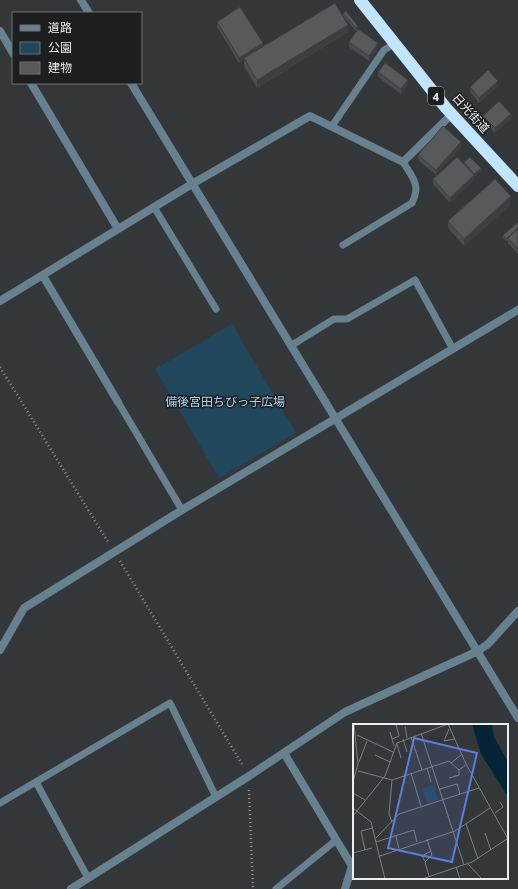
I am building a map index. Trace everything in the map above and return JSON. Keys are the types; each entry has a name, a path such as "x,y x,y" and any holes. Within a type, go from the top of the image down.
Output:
{"highway":[{"name":"日光街道","path":"360,0 452,114 518,186"}],"street":[{"path":"81,0 88,12"},
{"path":"0,31 12,51"},
{"path":"32,84 118,229"},
{"path":"132,84 518,718"},
{"path":"0,301 192,184 310,116 403,162 452,114"},
{"path":"43,276 118,402"},
{"path":"0,650 24,608 182,510 518,310"},
{"path":"71,889 249,776 344,712 478,651 488,644 518,612"},
{"path":"284,753 335,841 352,866 345,889"}],"lane":[{"path":"332,126 384,50 394,44"},
{"path":"343,245 412,203 416,195 417,185 403,162"},
{"path":"154,207 216,309"},
{"path":"292,345 334,319 348,319 415,280 453,348"},
{"path":"118,402 182,510"},
{"path":"0,804 170,703 216,797"},
{"path":"36,782 88,878"},
{"path":"276,889 335,841"}],"path":[{"path":"0,367 249,776 253,889"}],"green space":[{"name":"備後宮田ちびっ子広場","path":"232,324 296,433 219,478 155,369"}],"building":[{"path":"335,3 348,25 257,80 244,58"},
{"path":"240,7 263,43 239,58 217,22"},
{"path":"346,11 358,26 356,28 343,13"},
{"path":"358,29 378,43 369,56 349,42"},
{"path":"385,63 408,80 401,89 378,72"},
{"path":"488,70 498,81 479,98 470,87"},
{"path":"499,101 511,114 495,128 483,116"},
{"path":"443,126 461,142 436,170 418,155"},
{"path":"457,157 474,175 450,198 433,179"},
{"path":"470,157 481,168 474,174 464,162"},
{"path":"495,179 511,196 464,239 448,221"},
{"path":"518,222 518,228 506,239 503,235"},
{"path":"518,229 518,249 508,238"}]}
